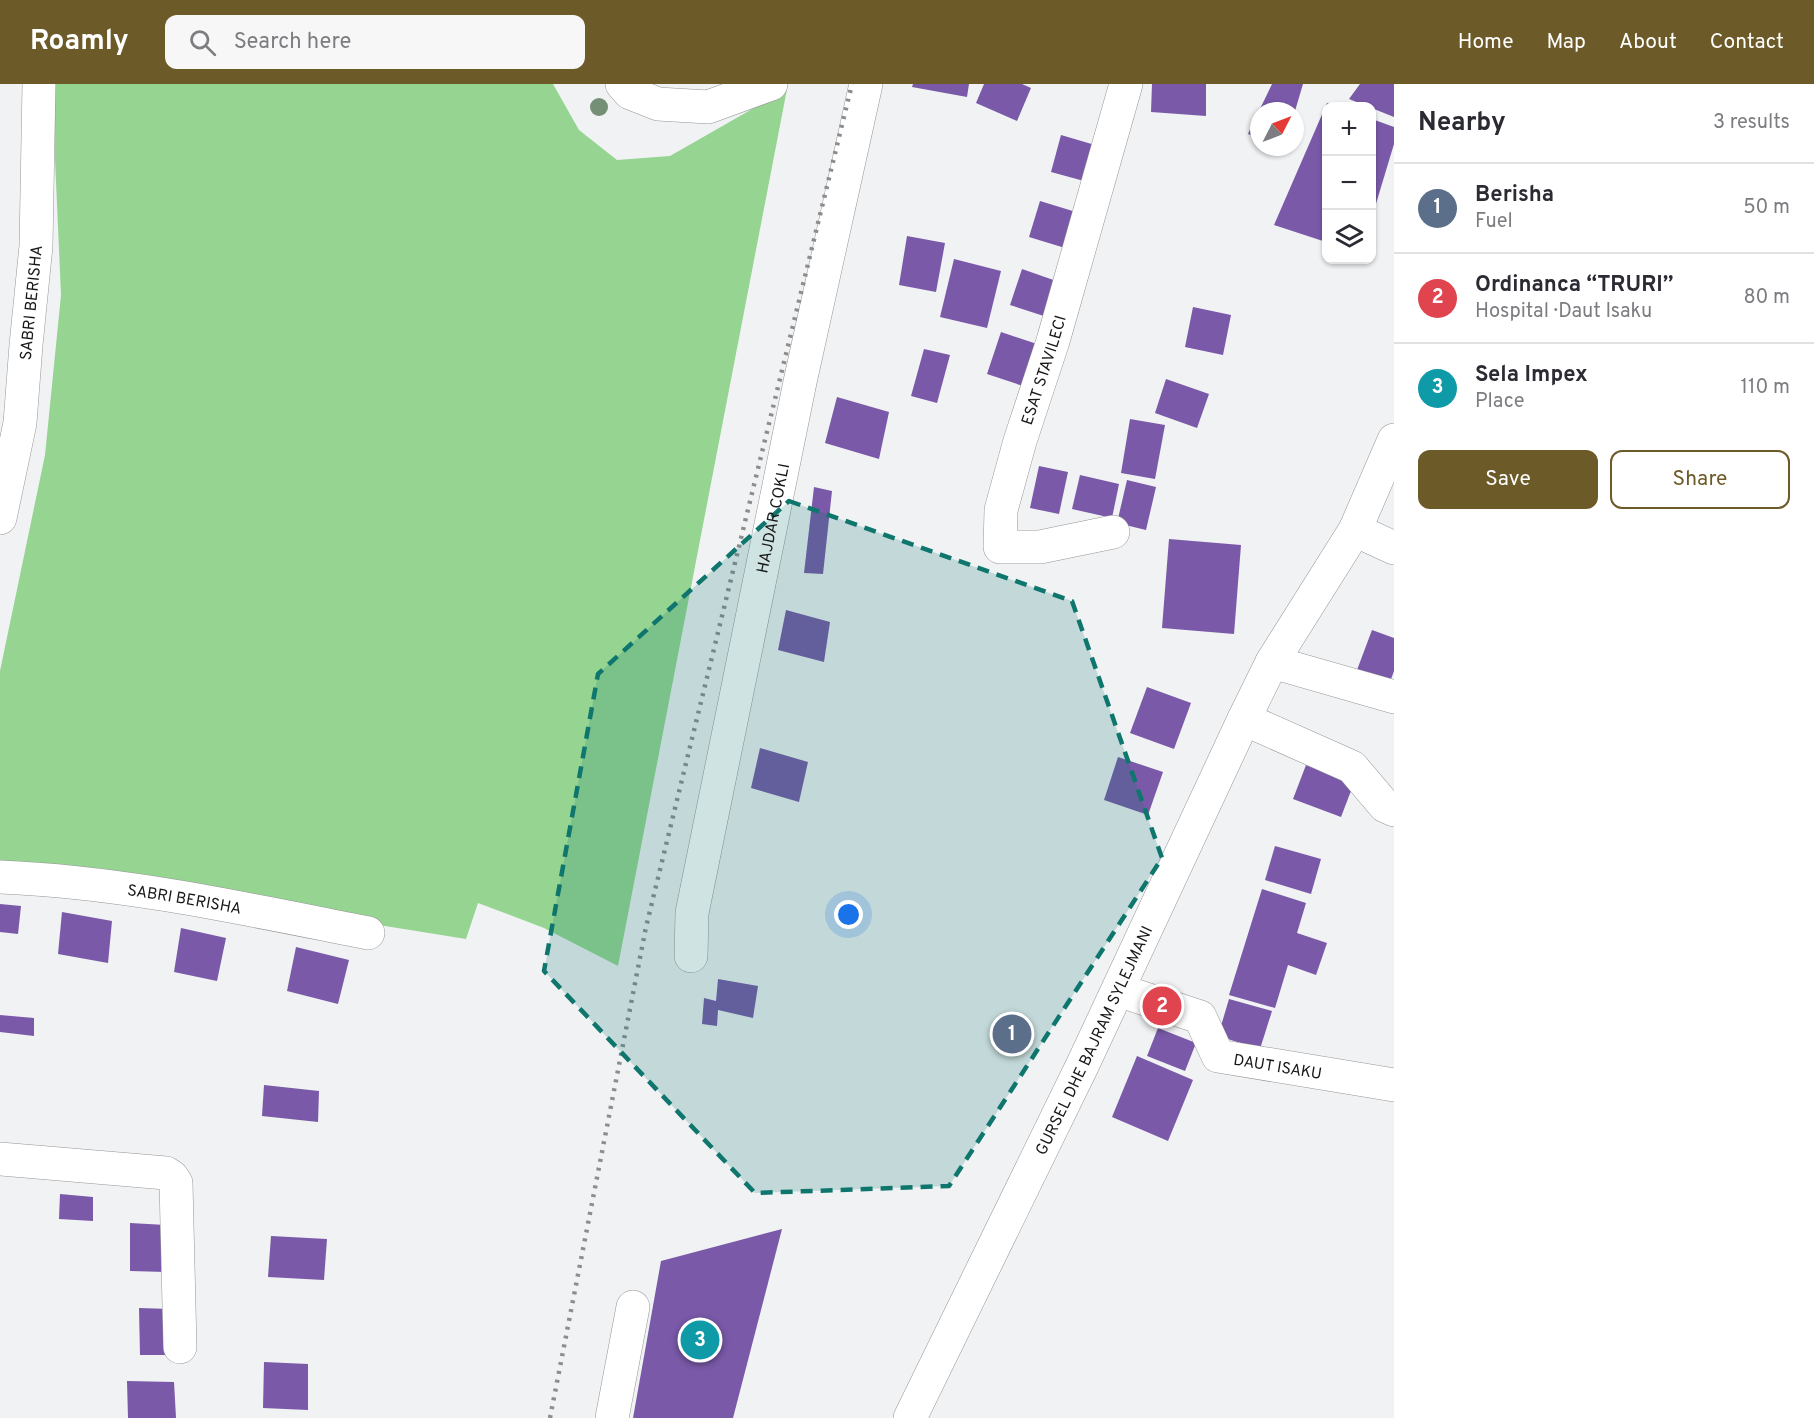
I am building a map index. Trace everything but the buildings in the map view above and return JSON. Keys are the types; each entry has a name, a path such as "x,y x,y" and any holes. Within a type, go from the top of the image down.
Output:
{"street":[{"name":"SABRI BERISHA","path":"0,518 21,423 36,246 39,84"},
{"path":"622,84 630,93 658,104 708,107 771,84"},
{"name":"HAJDAR COKLI","path":"691,956 692,913 800,382 866,84"},
{"name":"ESAT STAVILECI","path":"1113,532 1040,548 1000,547 1001,510 1020,441 1053,341 1126,84"},
{"name":"GURSEL DHE BAJRAM SYLEJMANI","path":"910,1418 1118,990 1272,662 1355,530 1394,440"},
{"path":"1355,530 1394,548"},
{"path":"1272,662 1394,697"},
{"path":"1244,719 1352,766 1385,806 1394,810"},
{"name":"SABRI BERISHA","path":"0,877 46,879 195,899 368,933"},
{"name":"DAUT ISAKU","path":"1118,990 1200,1017 1218,1056 1394,1084"},
{"path":"0,1159 166,1173 172,1177 176,1183 180,1347"},
{"path":"612,1418 633,1307"}],"highlighted area":[{"path":"789,501 1072,601 1162,858 949,1186 755,1193 544,971 598,674"}],"green space":[{"path":"53,84 553,84 579,130 617,160 670,156 787,89 618,966 544,928 478,903 466,939 0,864 0,671 45,455 61,295"}],"railway":[{"path":"550,1418 646,927 852,84"}],"place":[{"name":"Ordinanca “TRURI”","path":"1162,1006"},
{"name":"Berisha","path":"1012,1034"},
{"name":"Sela Impex","path":"700,1340"}]}
